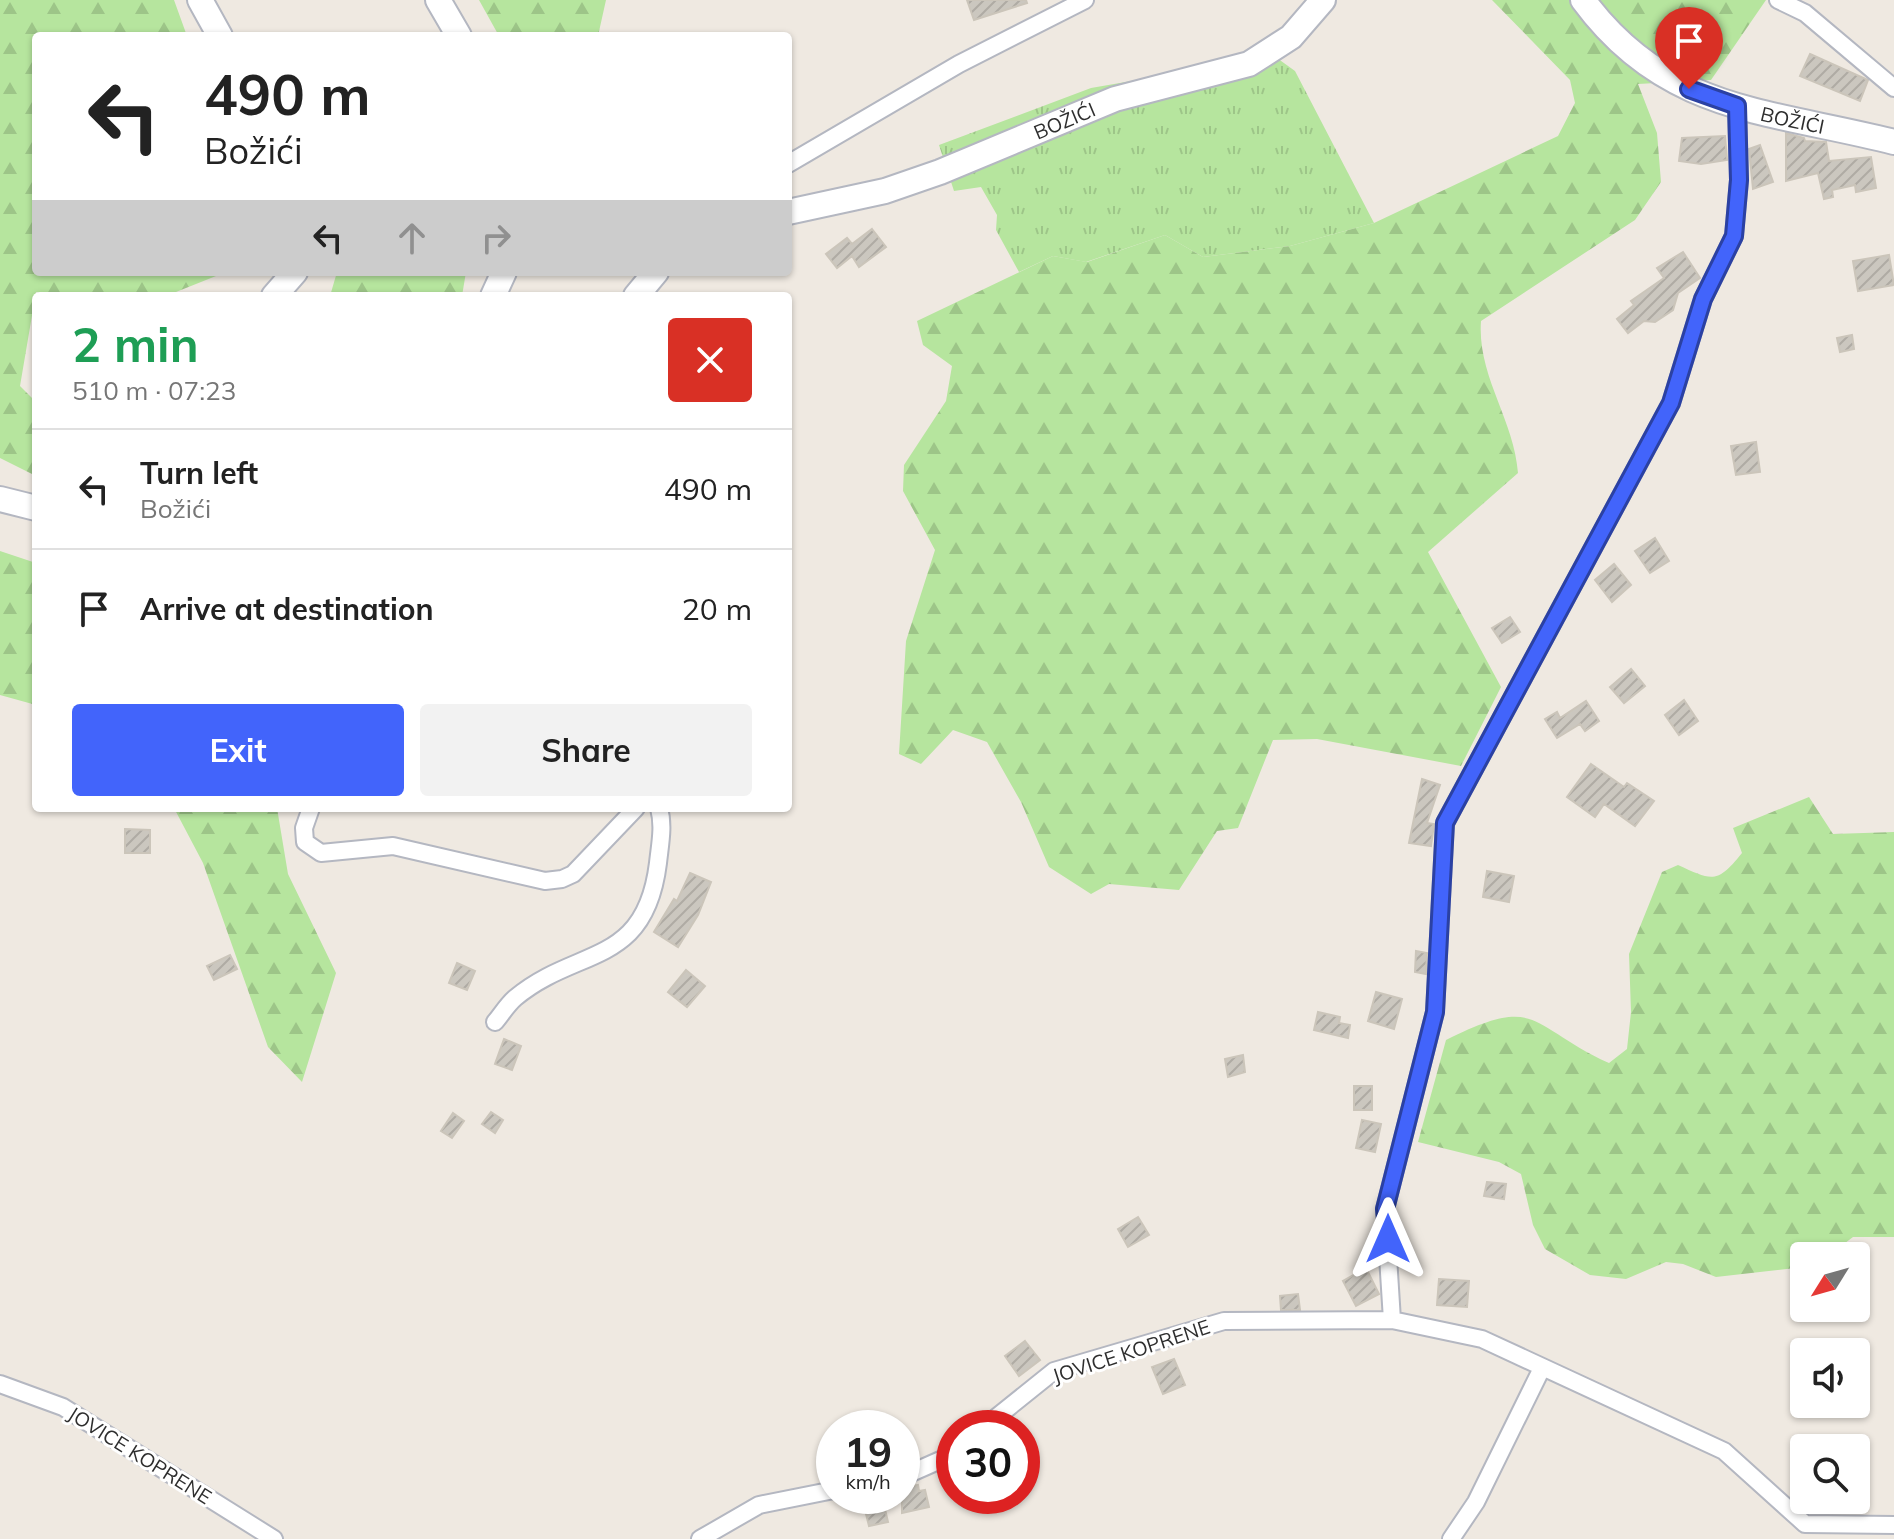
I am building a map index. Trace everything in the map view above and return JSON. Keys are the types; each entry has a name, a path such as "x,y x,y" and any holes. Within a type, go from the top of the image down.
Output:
{"main road":[{"path":"200,0 218,32"},
{"path":"438,0 457,32"},
{"name":"BOŽIĆI","path":"792,211 885,191 940,172 1115,99 1249,64 1280,47 1304,26 1323,0"},
{"name":"BOŽIĆI","path":"1583,0 1617,42 1648,67 1689,89 1737,106 1894,142"},
{"path":"278,292 292,276"},
{"path":"639,292 653,276"},
{"path":"0,499 32,507"}],"street":[{"path":"792,162 959,64 1085,0"},
{"path":"1778,0 1805,13 1894,88"},
{"path":"1392,1320 1385,1209 1435,1012 1445,823 1671,403 1703,299 1734,236 1739,180 1737,106"},
{"path":"310,812 304,828 305,842 321,853 393,846 545,881 573,874 632,812"},
{"path":"495,1022 514,999 603,954 633,929 655,888 663,822 660,812"},
{"name":"JOVICE KOPRENE","path":"1005,1410 1054,1371 1224,1321 1392,1320 1482,1339 1724,1451 1805,1524 1894,1525"},
{"path":"1451,1539 1476,1502 1542,1368"},
{"name":"JOVICE KOPRENE","path":"0,1384 63,1407 274,1539"},
{"path":"700,1539 759,1505 816,1494"}],"green space":[{"path":"0,0 174,0 186,32 32,32 32,276 216,276 176,292 32,292 32,316 20,386 32,398 32,474 0,458"},
{"path":"479,0 606,0 599,32 497,32"},
{"path":"1492,0 1766,0 1711,80 1638,84 1657,133 1661,182 1635,220 1481,321 1485,360 1510,434 1518,473 1428,552 1501,687 1461,766 1317,739 1273,740 1238,828 1217,831 1179,890 1109,884 1091,894 1049,867 1021,802 987,742 953,730 921,764 899,754 906,641 935,550 903,491 904,465 946,401 952,366 923,345 917,321 1053,256 1087,262 1165,235 1203,257 1290,246 1374,223 1558,136 1575,103 1570,80"},
{"path":"1263,48 1295,71 1374,223 1290,246 1203,257 1165,235 1086,262 1053,256 1019,272 996,230 997,215 981,187 954,191 939,145 1091,88 1206,68"},
{"path":"336,276 465,276 463,292 331,292"},
{"path":"0,551 32,562 32,704 0,695"},
{"path":"1809,797 1833,834 1894,832 1894,1237 1853,1237 1846,1242 1790,1242 1790,1269 1716,1277 1683,1264 1666,1262 1626,1279 1590,1275 1545,1249 1533,1225 1521,1174 1499,1162 1418,1142 1446,1040 1477,1026 1518,1017 1547,1027 1609,1063 1627,1049 1631,1012 1629,954 1662,872 1678,865 1707,876 1720,875 1742,853 1733,828"},
{"path":"176,812 278,812 288,874 336,973 302,1082 268,1047 203,863"}],"building":[{"path":"967,0 1026,0 1027,3 974,20"},
{"path":"1810,54 1868,80 1860,101 1800,76"},
{"path":"1786,133 1805,141 1826,142 1829,161 1871,157 1876,188 1856,192 1855,185 1832,190 1833,197 1824,199 1818,173 1786,181"},
{"path":"1725,136 1727,160 1701,164 1679,161 1682,138"},
{"path":"1760,145 1773,182 1753,189 1749,149"},
{"path":"872,229 886,247 859,267 852,256 837,268 826,254 847,238 852,244"},
{"path":"1683,252 1700,278 1678,293 1673,310 1655,322 1644,321 1628,333 1617,319 1634,305 1631,301 1664,278 1657,268"},
{"path":"1889,255 1894,285 1858,291 1853,261"},
{"path":"1852,335 1854,349 1840,352 1837,338"},
{"path":"1756,442 1760,472 1736,475 1731,446"},
{"path":"1655,538 1669,561 1650,573 1635,551"},
{"path":"1614,564 1631,585 1612,602 1595,580"},
{"path":"1510,617 1520,632 1502,643 1492,628"},
{"path":"1631,669 1645,686 1624,703 1610,687"},
{"path":"1684,700 1698,721 1679,735 1665,715"},
{"path":"1586,701 1599,721 1585,731 1580,724 1557,738 1545,719 1557,712 1560,718"},
{"path":"1591,764 1624,787 1627,783 1654,801 1635,826 1604,804 1595,817 1567,797"},
{"path":"1422,779 1440,785 1427,823 1434,824 1431,846 1409,843"},
{"path":"125,829 150,830 150,853 125,853"},
{"path":"1487,871 1514,876 1509,902 1483,897"},
{"path":"690,873 711,882 698,915 678,947 654,932 674,899 677,901"},
{"path":"1416,951 1427,953 1426,974 1415,972"},
{"path":"230,955 237,969 214,980 207,966"},
{"path":"457,963 475,971 467,990 449,983"},
{"path":"686,970 705,986 687,1007 668,992"},
{"path":"1376,992 1402,999 1394,1029 1368,1021"},
{"path":"1318,1012 1340,1017 1339,1023 1350,1025 1348,1038 1314,1030"},
{"path":"504,1039 521,1046 512,1070 495,1064"},
{"path":"1243,1055 1245,1072 1228,1077 1225,1059"},
{"path":"1354,1086 1372,1086 1372,1110 1354,1110"},
{"path":"491,1112 503,1120 495,1133 482,1124"},
{"path":"453,1113 464,1121 452,1138 441,1131"},
{"path":"1362,1120 1381,1124 1375,1152 1356,1148"},
{"path":"1487,1182 1506,1184 1504,1199 1484,1196"},
{"path":"1138,1217 1149,1235 1128,1247 1118,1229"},
{"path":"1366,1268 1379,1294 1356,1306 1343,1281"},
{"path":"1439,1279 1469,1281 1467,1307 1437,1305"},
{"path":"1298,1294 1300,1310 1281,1310 1280,1296"},
{"path":"1025,1341 1040,1360 1019,1376 1005,1356"},
{"path":"1174,1359 1185,1385 1163,1394 1152,1367"},
{"path":"925,1490 929,1507 920,1509 920,1491"},
{"path":"866,1514 886,1514 888,1522 869,1526"}],"route":[{"path":"1388,1239 1385,1209 1435,1012 1445,823 1516,687 1595,550 1671,403 1703,299 1734,236 1739,180 1737,106 1689,89"}]}
